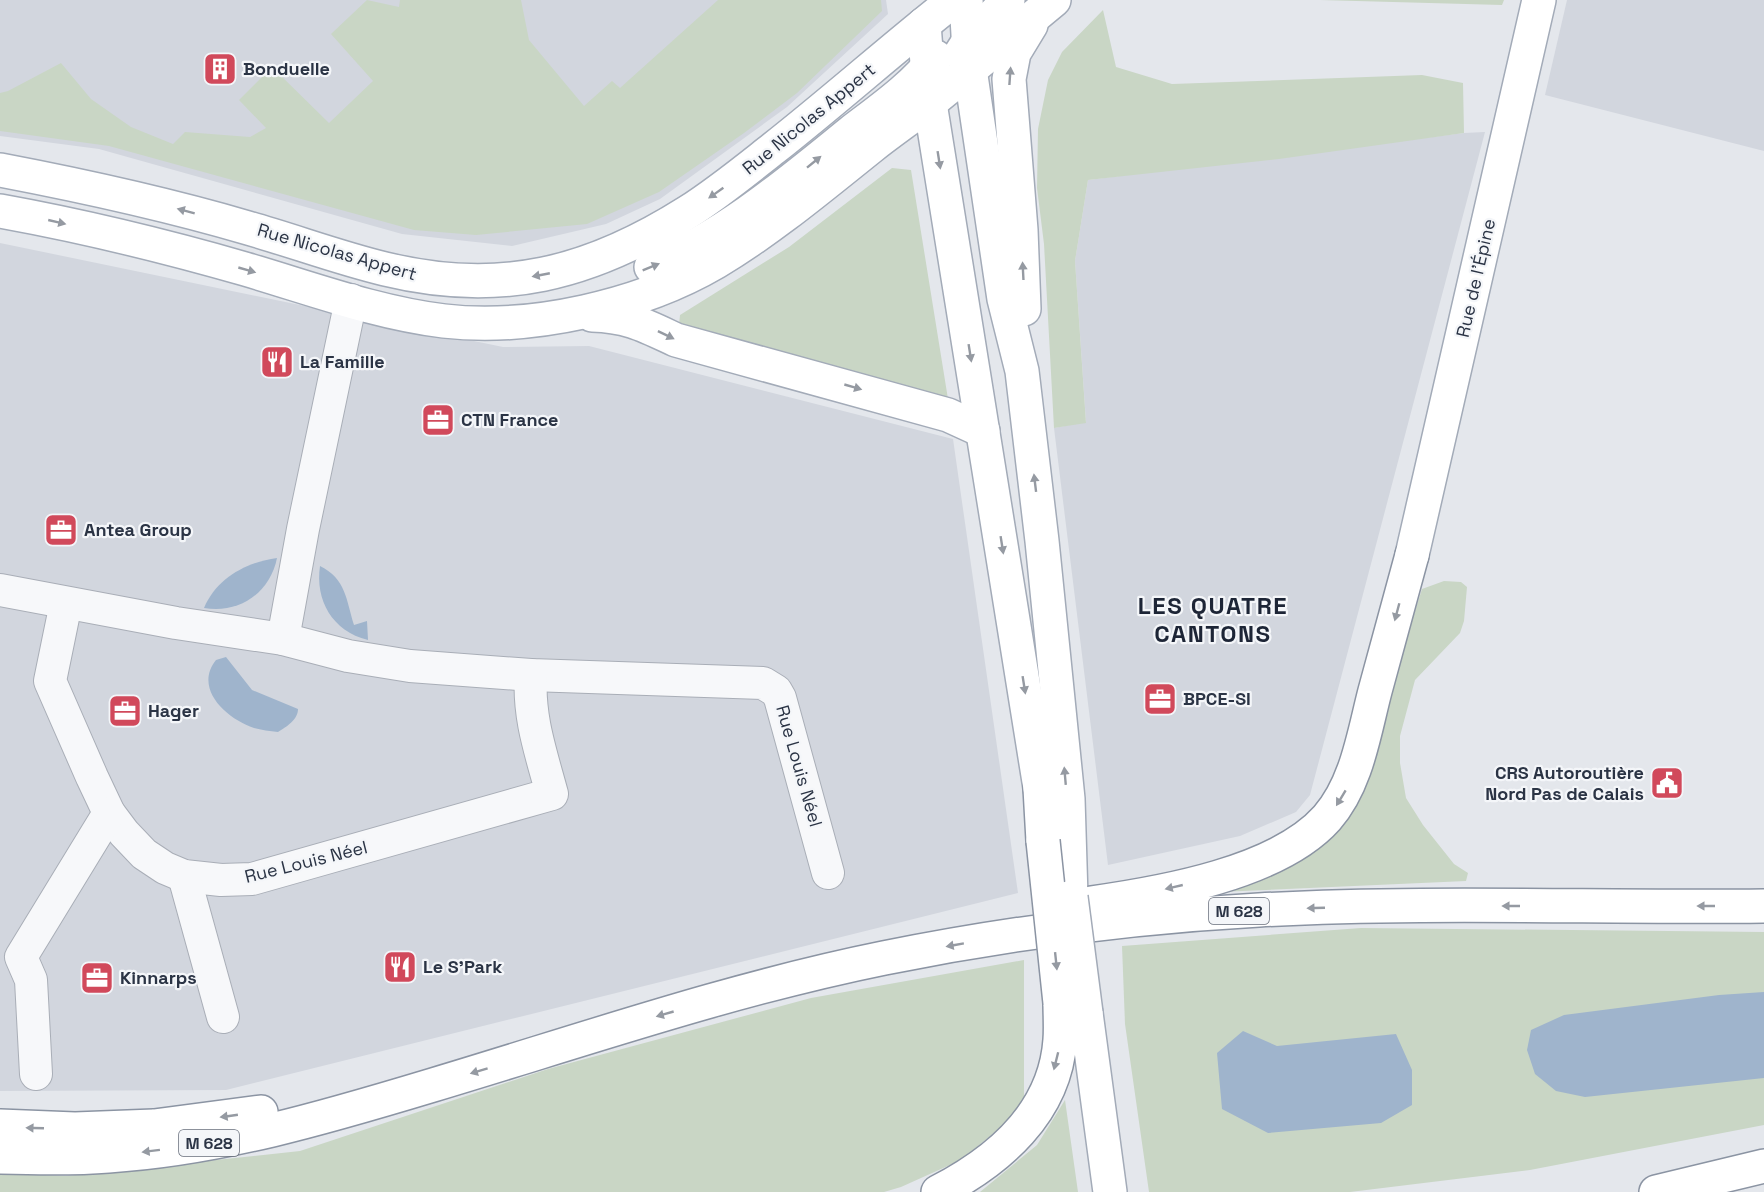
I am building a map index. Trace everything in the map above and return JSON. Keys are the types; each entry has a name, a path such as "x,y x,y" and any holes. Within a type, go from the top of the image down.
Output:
{"main road":[{"name":"Rue Nicolas Appert","path":"0,170 165,205 247,227 384,269 452,280 502,281 527,278 553,273 600,258 641,239 691,210 792,134 923,12 954,0"},
{"name":"Rue Nicolas Appert","path":"410,315 461,317 551,301 595,288 667,261 735,223 899,94 927,68 954,28 964,0"},
{"path":"964,0 969,56 1004,299 1022,371 1046,583 1055,836 1073,1008 1108,1179"},
{"path":"969,56 1008,0"},
{"path":"969,56 1054,0"},
{"path":"1022,371 1025,317 1009,72 1014,53 1022,37 1032,22 1054,0"},
{"name":"Rue de l'Épine","path":"722,997 877,941 939,926 1126,898 1220,876 1290,847 1322,823 1337,805 1346,790 1359,750 1412,555 1539,0"},
{"path":"923,12 930,103 1040,788 1071,897 1073,1008 1040,1105 1033,1116 1008,1145 995,1156 978,1169 938,1192"},
{"name":"Rue Nicolas Appert","path":"0,211 150,243 410,315 445,321 481,323 569,314 629,299 670,284 714,263 790,210 930,103 969,56"},
{"path":"569,314 623,317 641,322 676,340 948,415 983,431"},
{"name":"M 628","path":"0,1157 109,1156 185,1147 299,1124 412,1092 722,997 819,973 928,950 1071,926 1173,915 1263,910 1368,907 1764,906"},
{"name":"M 628","path":"0,1126 75,1129 153,1126 412,1092"},
{"path":"1656,1192 1764,1166"}],"street":[{"path":"283,639 303,529 351,300"},
{"name":"Rue Louis Néel","path":"0,590 176,623 283,639 348,656 410,666 531,675 756,682 770,686 780,698 828,873"},
{"name":"Rue Louis Néel","path":"66,603 50,681 109,813 144,854 165,868 184,876 221,880 252,879 552,794 536,734 530,698 531,675"},
{"path":"36,1074 31,980 21,957 109,813"},
{"path":"184,876 223,1017"}],"shaded area":[{"path":"0,0 886,0 888,14 787,107 660,199 606,224 512,246 402,234 99,149 0,136"},
{"path":"1567,0 1764,0 1764,151 1545,95"},
{"path":"1485,132 1310,795 1296,812 1240,836 1108,865 1054,428 1086,422 1075,261 1088,180"},
{"path":"0,243 503,347 589,346 953,439 1018,893 226,1090 0,1091"}],"green space":[{"path":"367,0 399,7 400,0 521,0 529,40 584,106 612,81 620,88 718,0 881,0 882,11 797,93 744,133 659,192 587,224 476,235 414,230 109,146 0,131 0,93 61,63 91,99 131,127 173,144 185,132 250,137 266,128 239,100 272,67 329,123 373,81 331,34"},
{"path":"1320,0 1504,0 1502,5"},
{"path":"1103,10 1116,67 1172,84 1422,75 1463,83 1464,133 1279,159 1088,180 1075,261 1086,423 1054,428 1044,244 1037,188 1038,129 1048,80 1062,52"},
{"path":"892,168 911,170 948,399 679,325 680,315 789,247"},
{"path":"1444,581 1461,582 1467,587 1464,621 1460,633 1415,680 1400,736 1400,763 1406,798 1423,825 1454,864 1468,873 1466,881 1219,892 1319,841 1351,814 1422,589"},
{"path":"1361,928 1764,932 1764,1125 1530,1170 1350,1192 1149,1192 1125,1024 1122,946"},
{"path":"1024,960 1024,1108 961,1160 901,1187 884,1192 0,1192 0,1173 66,1176 300,1151 548,1069 811,998"},
{"path":"1065,1100 1078,1192 980,1192 1037,1145"}],"water":[{"path":"277,558 268,581 251,598 229,608 204,608 224,580 254,563"},
{"path":"320,566 329,571 340,584 347,598 354,625 367,621 368,640 355,636 345,629 329,612 320,591"},
{"path":"226,657 252,690 298,709 291,723 278,732 254,728 233,718 216,702 208,682 210,671 216,660"},
{"path":"1764,992 1764,1078 1585,1097 1556,1091 1535,1074 1527,1050 1531,1030 1564,1015 1719,995"},
{"path":"1243,1031 1277,1046 1396,1034 1412,1070 1412,1105 1381,1123 1268,1133 1222,1109 1217,1053"}],"place":[{"name":"Bonduelle","path":"220,69"},
{"name":"La Famille","path":"277,362"},
{"name":"CTN France","path":"438,420"},
{"name":"Antea Group","path":"61,530"},
{"name":"BPCE-SI","path":"1160,699"},
{"name":"Hager","path":"125,711"},
{"name":"CRS Autoroutière Nord Pas de Calais","path":"1667,783"},
{"name":"Le S'Park","path":"400,967"},
{"name":"Kinnarps","path":"97,978"}],"district":[{"name":"LES QUATRE CANTONS","path":"1213,620"}]}
